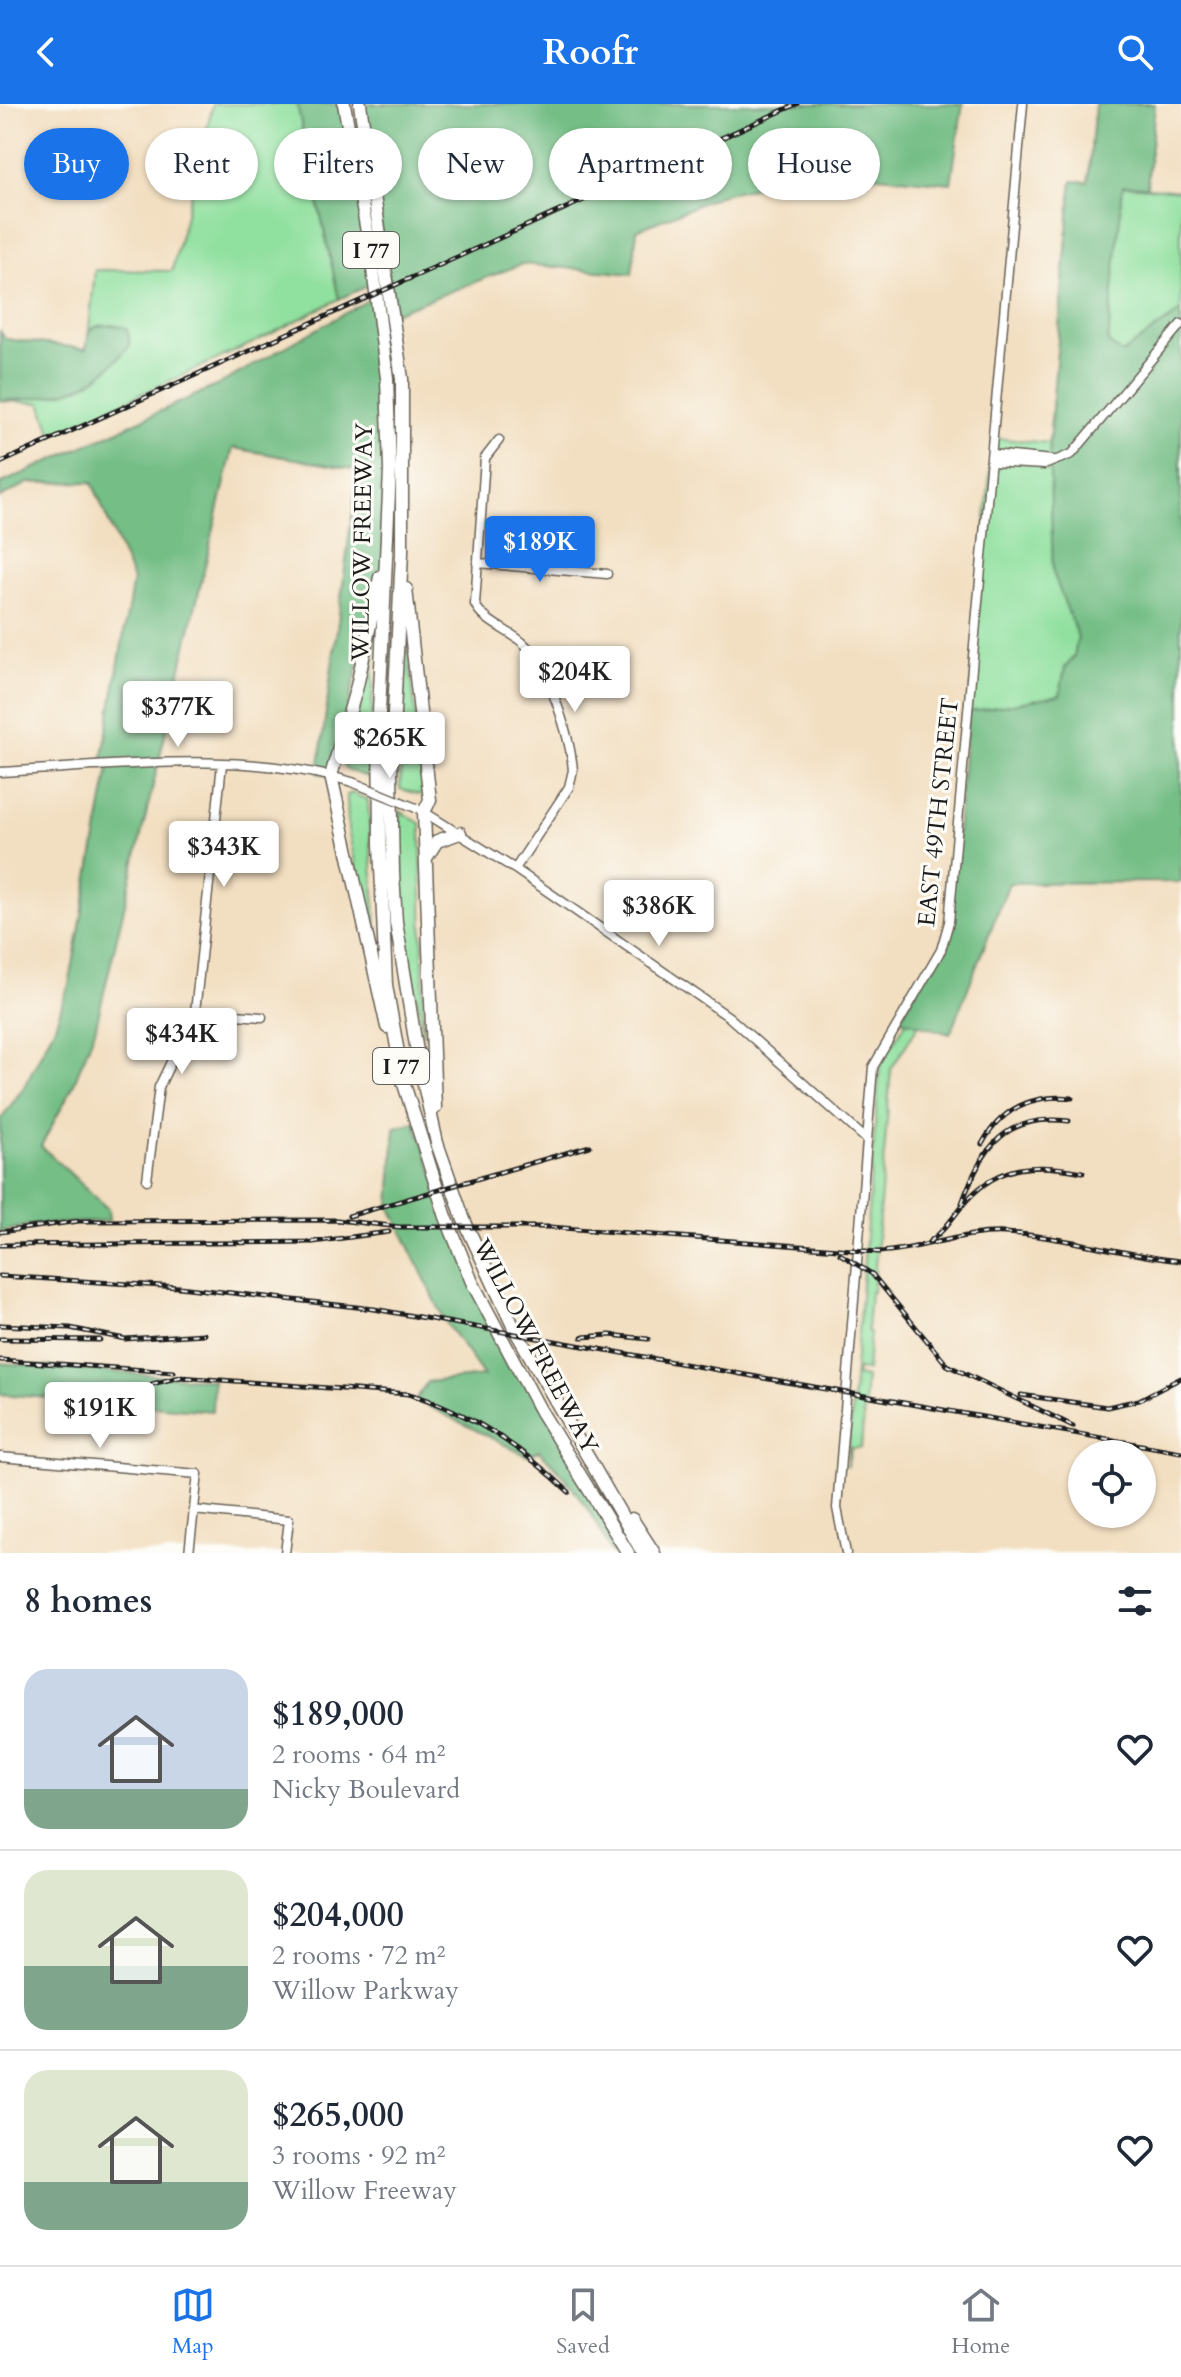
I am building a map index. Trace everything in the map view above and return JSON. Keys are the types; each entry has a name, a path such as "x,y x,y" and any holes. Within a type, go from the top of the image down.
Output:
{"highway":[{"name":"WILLOW FREEWAY","path":"344,104 371,254 387,378 388,543 379,712 380,844 386,985 403,1081 446,1217 472,1282 540,1410 628,1553"},
{"name":"WILLOW FREEWAY","path":"360,104 402,379 402,553 391,773 396,922 437,1143 464,1220 514,1328 643,1553"},
{"path":"388,543 357,686 331,776 378,996 403,1081"},
{"path":"402,553 430,800 420,810 426,858 437,1143"},
{"path":"426,858 437,841 460,833"},
{"path":"595,1467 654,1553"}],"street":[{"name":"EAST 49TH STREET","path":"846,1553 837,1508 866,1139 876,1057 947,938 1023,104"},
{"path":"991,458 1058,461 1072,454 1181,324"},
{"path":"499,440 485,458 473,592 476,609 522,641 539,661 573,764 569,787 515,869"},
{"path":"477,563 607,574"},
{"path":"0,772 222,764 331,776 420,810 515,869 729,1017 866,1139"},
{"path":"147,1180 159,1087 195,1012 222,764"},
{"path":"195,1012 262,1017"},
{"path":"0,1457 198,1474 189,1553"},
{"path":"193,1510 289,1520 285,1553"}],"green space":[{"path":"213,104 297,104 302,128 274,128 274,200 318,200 339,299 257,341 52,435 41,403 0,401 5,339 87,349 95,270 172,271 189,200 258,200 258,128 207,128"},
{"path":"297,104 344,104 348,128 302,128"},
{"path":"360,104 963,104 951,183 880,176 880,128 748,128 748,189 732,192 732,128 549,128 549,200 709,200 637,230 632,274 522,264 394,313 376,200 402,200 402,128 364,128"},
{"path":"1095,104 1155,104 1147,187 1123,186 1108,343 1122,353 1181,311 1181,882 1009,883 950,1034 900,1019 947,938 968,712 1060,695 1065,667 1074,656 1078,637 1053,573 1049,443 1072,181 1088,182"},
{"path":"1072,181 1181,191 1181,794 998,792 949,938 993,438 1049,443"},
{"path":"318,200 360,200 374,283 339,299"},
{"path":"377,295 387,378 388,543 331,776 318,773 358,470 233,448 95,1030 72,1088 41,1146 108,1209 109,1221 31,1225 0,1232 0,1120 24,1087 55,1026 70,981 109,767 101,767 133,580 92,482 28,483 0,498 0,484 218,385"},
{"path":"97,326 127,328 130,345 101,375 87,384 57,395 0,401 0,331 6,339 86,349 89,331"},
{"path":"374,640 370,778 347,770 344,765"},
{"path":"405,652 409,652 421,795 400,789"},
{"path":"352,793 368,800 378,954 375,955 348,830 347,795"},
{"path":"400,811 421,824 424,1036 405,931"},
{"path":"949,939 921,1021 891,1069 873,1292 870,1292 867,1371 857,1370 856,1376 866,1378 861,1448 851,1448 847,1467 880,1065 908,1019"},
{"path":"415,1122 472,1282 628,1553 611,1553 581,1498 539,1451 527,1456 416,1400 427,1382 484,1376 445,1321 390,1206 395,1127"},
{"path":"0,1363 213,1380 212,1411 0,1394"}],"railway":[{"path":"0,463 797,104"},
{"path":"982,1144 998,1121 1019,1106 1057,1097 1072,1098"},
{"path":"962,1203 978,1166 999,1138 1028,1123 1069,1121"},
{"path":"349,1216 590,1146"},
{"path":"929,1242 967,1200 993,1179 1035,1167 1083,1172"},
{"path":"0,1232 79,1221 337,1220 400,1227 550,1227 878,1252 973,1235 1005,1233 1181,1261"},
{"path":"0,1245 313,1242 389,1232"},
{"path":"840,1254 872,1274 947,1365 1073,1426"},
{"path":"0,1276 179,1287 374,1309 1181,1452"},
{"path":"0,1325 70,1328 125,1339 204,1334"},
{"path":"582,1337 610,1335 648,1339"},
{"path":"0,1339 100,1340"},
{"path":"0,1360 174,1372"},
{"path":"152,1384 180,1377 409,1394 474,1421 534,1461 569,1492"},
{"path":"1021,1395 1107,1407 1139,1400 1181,1378"}]}
